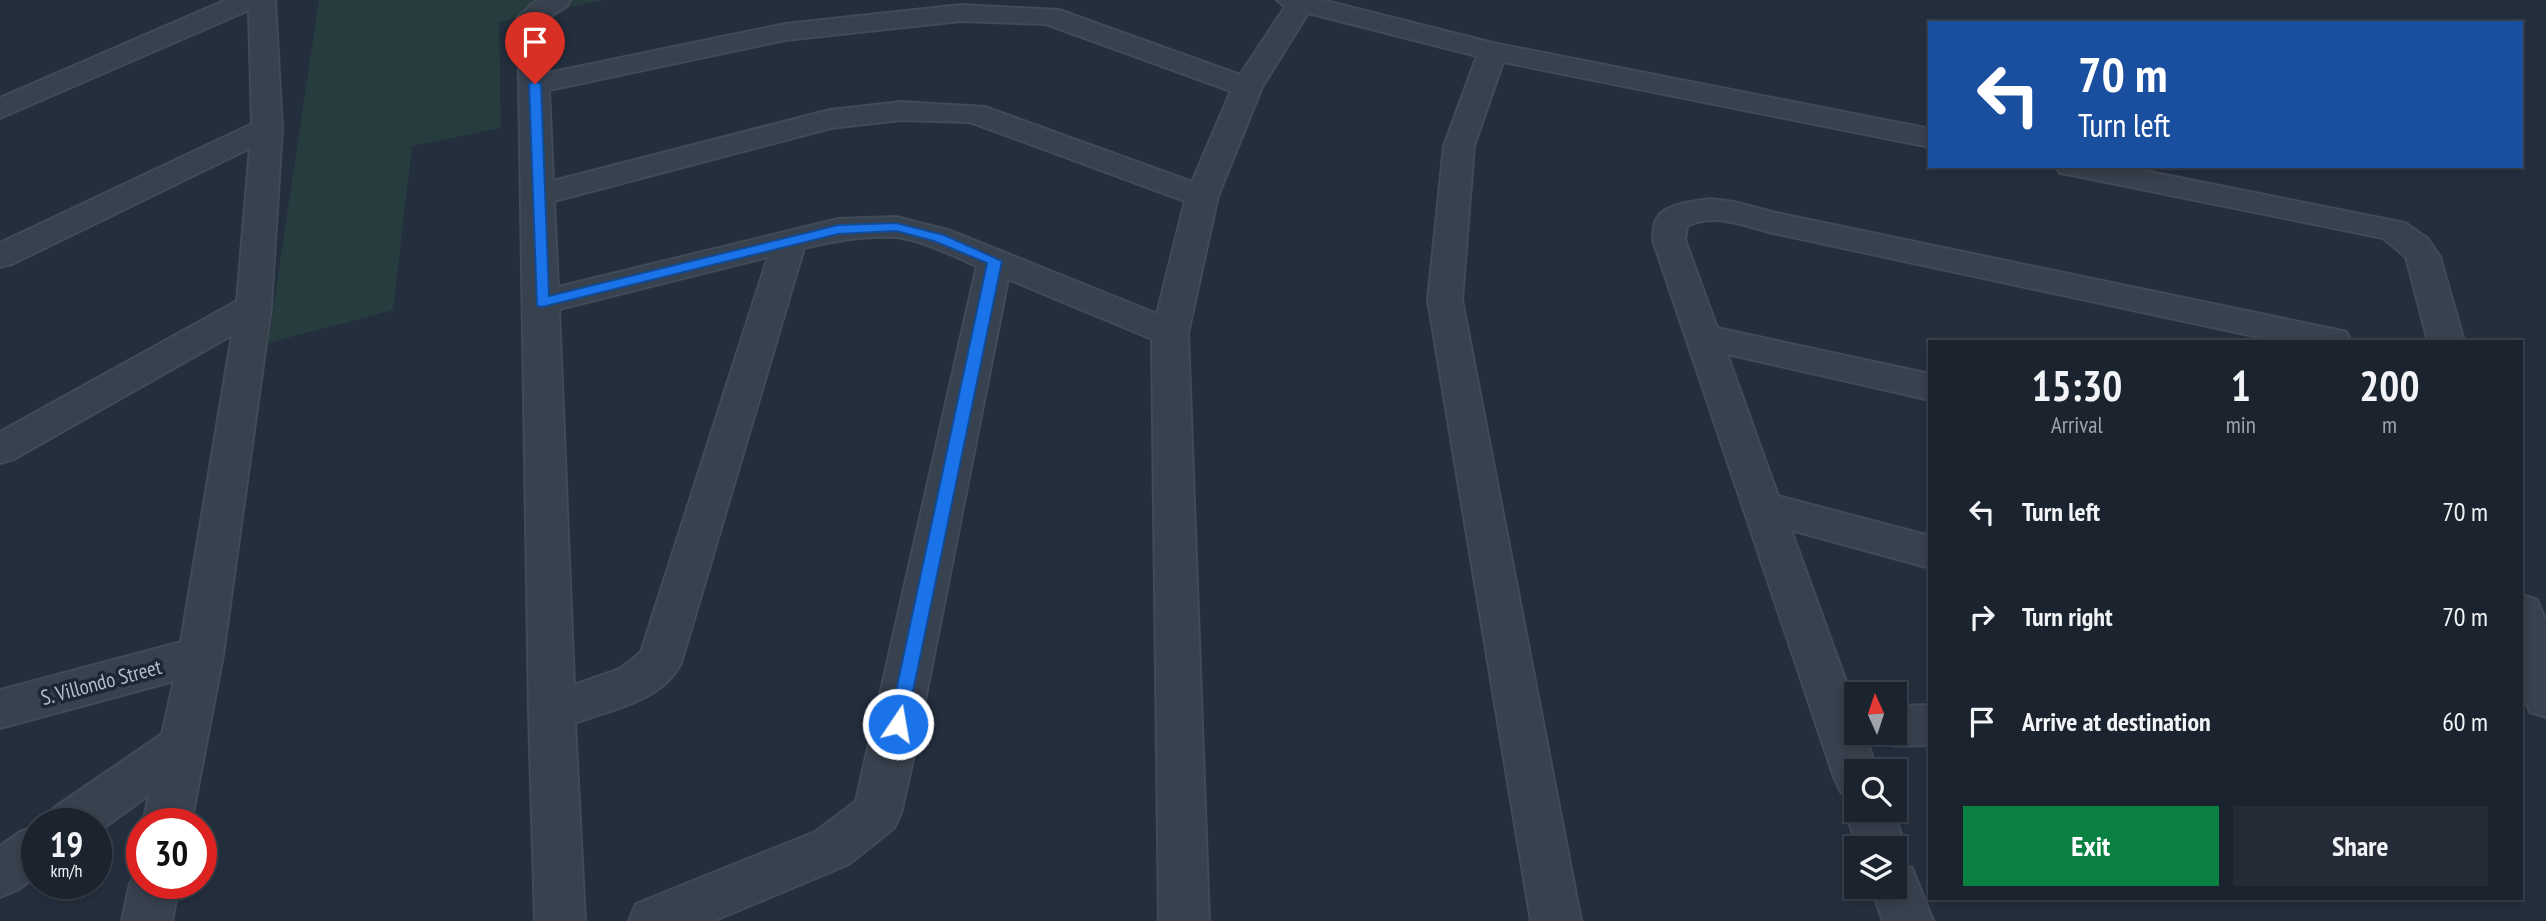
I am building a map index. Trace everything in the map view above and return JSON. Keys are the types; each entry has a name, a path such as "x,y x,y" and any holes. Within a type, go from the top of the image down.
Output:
{"street":[{"path":"0,109 249,0"},
{"path":"170,808 201,654 254,307 267,128 262,0"},
{"path":"557,0 540,9 532,18 542,302 551,712 560,921"},
{"path":"1184,921 1170,333 1202,195 1247,87 1297,1 1493,51 1928,138"},
{"path":"535,84 785,32 961,13 1049,16 1247,87"},
{"path":"1493,51 1459,146 1445,300 1556,921"},
{"path":"539,195 830,119 901,111 974,113 1202,195"},
{"path":"0,256 267,128"},
{"path":"2081,168 2393,230 2416,246 2423,257 2446,340"},
{"path":"1844,718 1763,507 1669,240 1671,221 1687,211 1713,207 1773,223 2328,340"},
{"path":"542,302 838,229 896,227 939,238 1170,333"},
{"path":"551,712 635,682 659,663 789,242"},
{"path":"654,921 832,848 877,813 995,261"},
{"path":"0,449 254,307"},
{"path":"1703,337 1928,387"},
{"path":"1763,507 1928,551"},
{"path":"2523,616 2546,698"},
{"name":"S. Villondo Street","path":"0,709 201,654"},
{"path":"2523,712 2546,719"},
{"path":"1908,726 1928,725"},
{"path":"94,808 183,745"},
{"path":"0,874 21,859"},
{"path":"147,921 152,899"},
{"path":"1900,899 1908,921"}],"green space":[{"path":"319,0 604,0 499,22 501,128 412,146 393,310 268,343"}],"route":[{"path":"535,84 542,302 838,229 896,227 939,238 995,261 898,724"}]}
